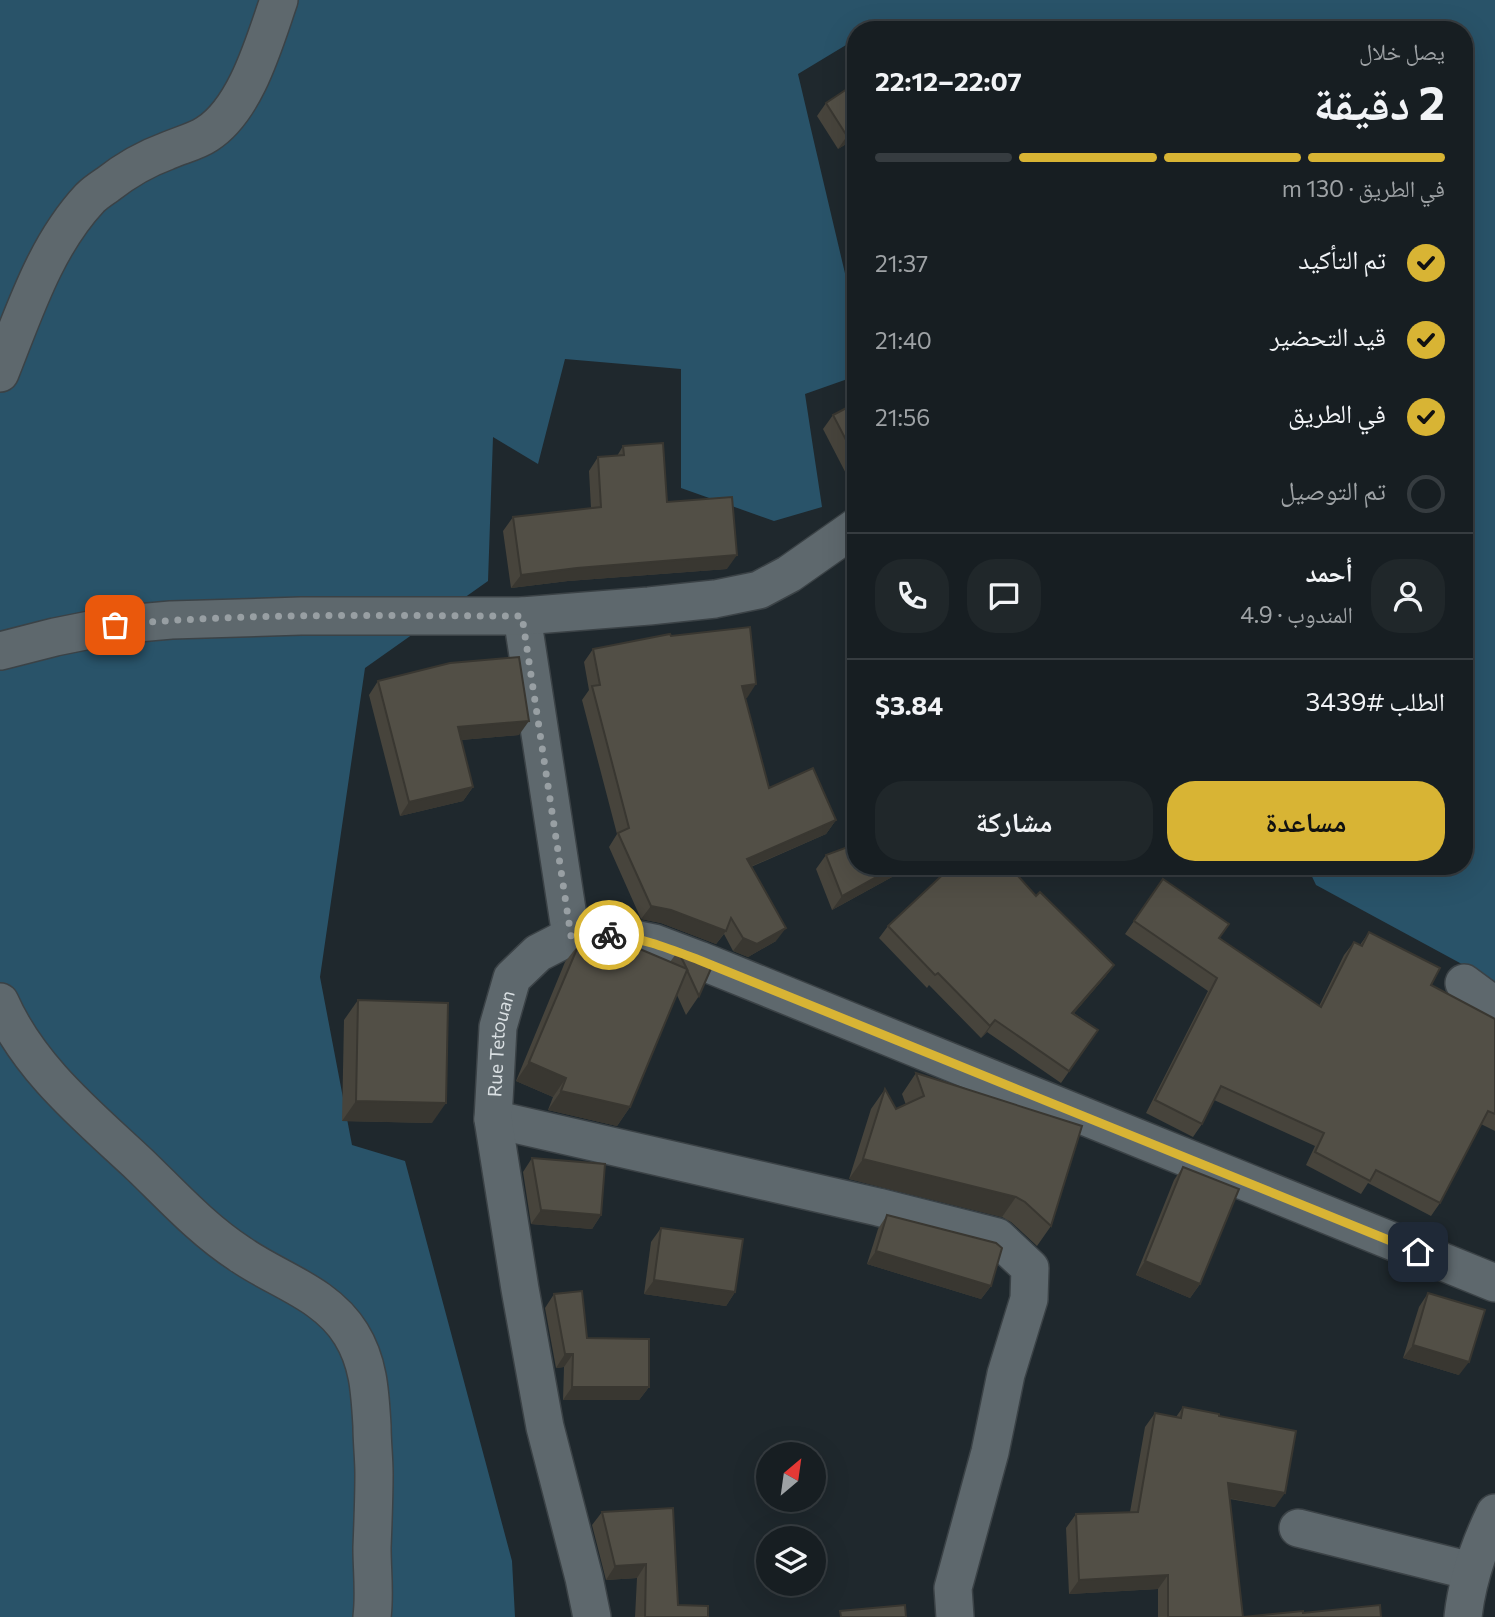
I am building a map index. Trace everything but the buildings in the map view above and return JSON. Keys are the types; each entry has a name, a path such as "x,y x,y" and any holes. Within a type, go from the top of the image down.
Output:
{"street":[{"path":"0,373 42,272 64,231 92,196 128,169 146,159 191,142 218,125 242,96 259,58 279,0"},
{"path":"0,651 115,625 171,620 301,616 522,616 715,599 759,590 789,574 847,533"},
{"path":"522,616 571,936"},
{"name":"Rue Tetouan","path":"592,1617 545,1427 493,1119 498,1027 512,978 538,953 571,936 597,934 654,943 1495,1283"},
{"path":"1464,982 1495,1006"},
{"path":"0,1002 6,1017 38,1065 80,1111 209,1231 239,1254 322,1303 353,1336 363,1358 370,1388 374,1471 372,1617"},
{"path":"493,1119 997,1237 1030,1268 1029,1299 1006,1374 990,1452 953,1588 955,1617"},
{"path":"1463,1617 1471,1571 1495,1513"},
{"path":"1298,1528 1471,1571"}],"shaded area":[{"path":"0,0 1495,0 1495,982 1316,885 1311,875 1473,875 1473,21 847,21 847,44 798,74 847,282 847,379 805,394 822,507 774,521 681,488 681,369 565,359 538,464 493,437 488,581 365,668 320,977 352,1145 405,1161 512,1561 515,1617 0,1617"}],"way so far":[{"path":"115,625 171,620 301,616 522,616 571,936 609,935"}],"route":[{"path":"609,935 654,943 699,960 1418,1252"}]}
